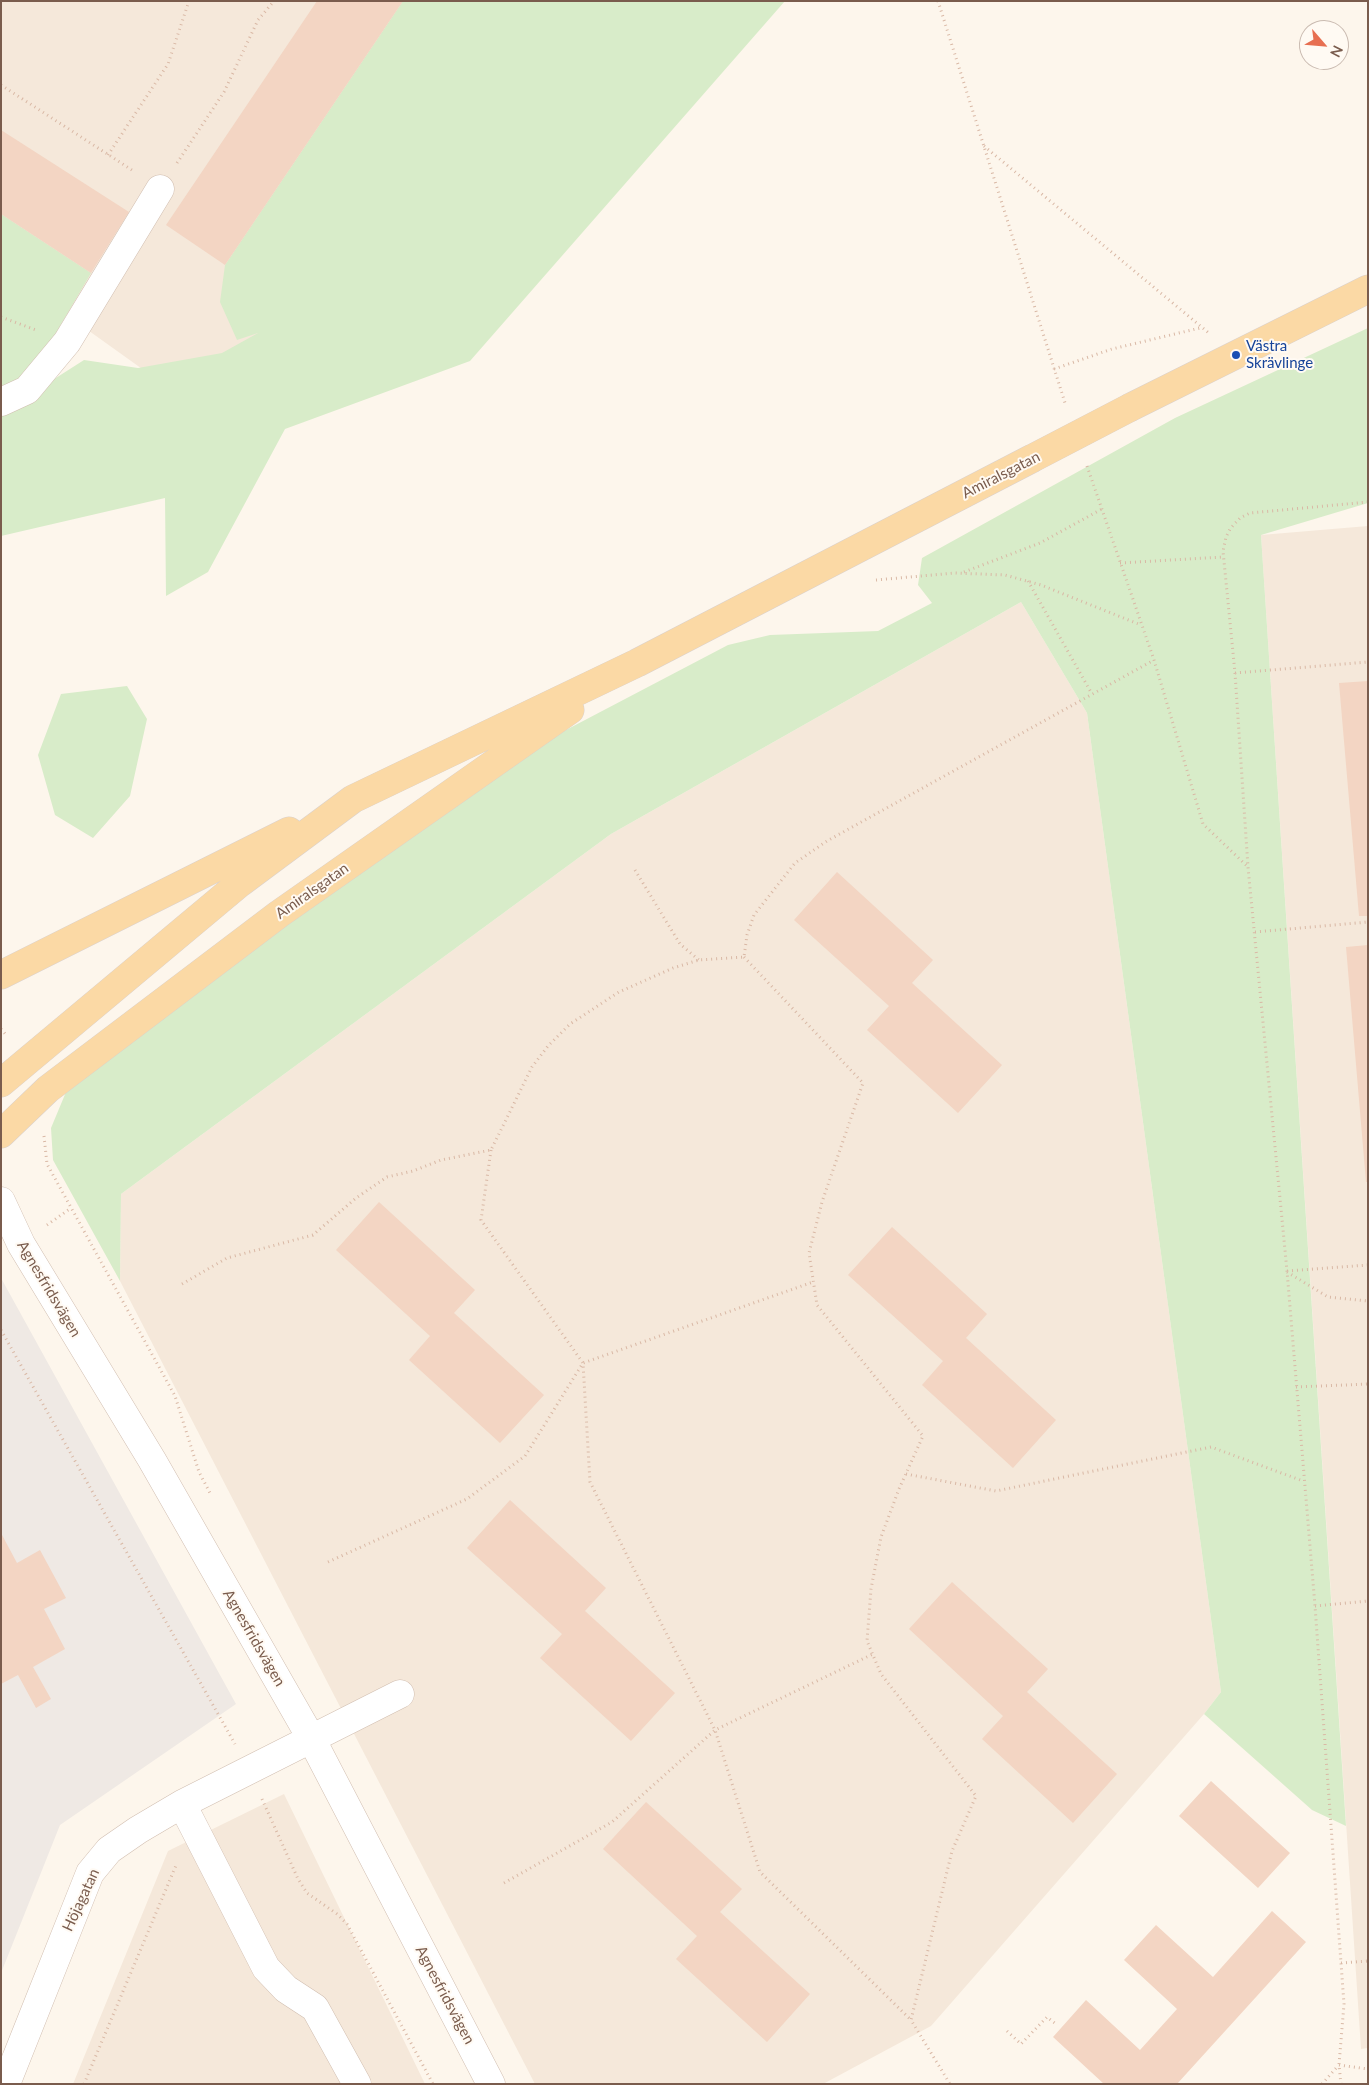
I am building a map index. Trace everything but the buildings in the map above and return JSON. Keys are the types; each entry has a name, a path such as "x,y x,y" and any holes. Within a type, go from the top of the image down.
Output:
{"main road":[{"name":"Amiralsgatan","path":"1,1083 240,883 353,799 636,663 1031,459 1368,289"},
{"name":"Amiralsgatan","path":"1,1134 48,1089 279,914 636,663"},
{"path":"1,975 353,799"}],"street":[{"path":"1,402 27,390 67,342 160,189"},
{"name":"Agnesfridsvägen","path":"1,1200 21,1244 152,1460 311,1738 491,2084"},
{"name":"Höjagatan","path":"6,2084 90,1873 109,1850 182,1804 400,1694"},
{"path":"182,1804 266,1968 286,1988 315,2008 357,2084"}],"path":[{"path":"108,155 168,64 189,1"},
{"path":"1,85 160,189 224,92 258,20 274,1"},
{"path":"938,1 1068,412"},
{"path":"983,145 1210,334"},
{"path":"1054,369 1112,349 1201,328"},
{"path":"1087,465 1154,660 1203,824 1248,867"},
{"path":"1340,2084 1339,2065 1344,2004 1315,1606 1248,867 1235,673 1224,558 1226,537 1230,529 1240,518 1250,513 1368,502"},
{"path":"962,573 1040,543 1102,509"},
{"path":"1120,563 1224,558"},
{"path":"876,580 962,573 1005,575 1028,581 1142,625"},
{"path":"1028,581 1092,694"},
{"path":"744,957 747,935 754,915 796,863 827,841 1154,660"},
{"path":"1235,673 1368,662"},
{"path":"635,870 680,944 699,960"},
{"path":"1255,932 1368,922"},
{"path":"744,957 699,960 619,992 570,1024 548,1046 532,1067 491,1150 481,1220 583,1363 590,1482 715,1730 760,1872 911,2020 950,2084"},
{"path":"744,957 863,1083 822,1202 809,1253 817,1306 923,1436 881,1537 871,1588 867,1641 880,1674 976,1796 952,1851 911,2020"},
{"path":"182,1284 227,1258 313,1236 356,1198 388,1177 413,1171 441,1160 491,1150"},
{"path":"71,1208 174,1396 199,1472 213,1498"},
{"path":"1286,1271 1368,1265"},
{"path":"1286,1271 1328,1297 1368,1300"},
{"path":"328,1562 467,1499 525,1456 583,1363 813,1282"},
{"path":"1,1330 249,1769 298,1879 307,1893 337,1914 347,1924 433,2084"},
{"path":"1296,1388 1368,1384"},
{"path":"906,1474 996,1491 1211,1447 1303,1481"},
{"path":"1315,1606 1368,1600"},
{"path":"504,1883 612,1822 715,1730 872,1654"},
{"path":"84,2084 180,1855 199,1837"},
{"path":"1341,1963 1368,1960"},
{"path":"1007,2031 1021,2044 1047,2017 1056,2024"},
{"path":"1339,2065 1368,2069"},
{"path":"1322,2084 1339,2065"}],"shaded area":[{"path":"1,1 691,1 201,411 1,268"},
{"path":"1368,526 1368,2048 1361,2049 1261,535"},
{"path":"1021,602 1087,713 1221,1692 1204,1714 931,2026 823,2084 535,2084 120,1281 121,1194 611,834"},
{"path":"1,1278 236,1704 60,1825 1,1973"},
{"path":"284,1794 425,2084 73,2084 168,1851"}],"green space":[{"path":"403,1 785,1 470,361 285,429 208,572 166,596 165,498 1,536 1,214 91,273 35,369 48,383 84,360 138,368 222,353 258,333 237,340 220,302 225,265"},
{"path":"1368,328 1368,503 1261,535 1346,1826 1312,1810 1204,1714 1221,1692 1087,713 1021,602 611,834 121,1194 120,1281 53,1160 51,1128 66,1092 247,949 524,752 728,645 770,635 878,631 932,603 918,585 922,558 1175,418"},
{"path":"127,686 147,719 130,796 93,838 55,815 38,755 61,694"}],"place":[{"name":"Västra Skrävlinge","path":"1236,355"}]}
